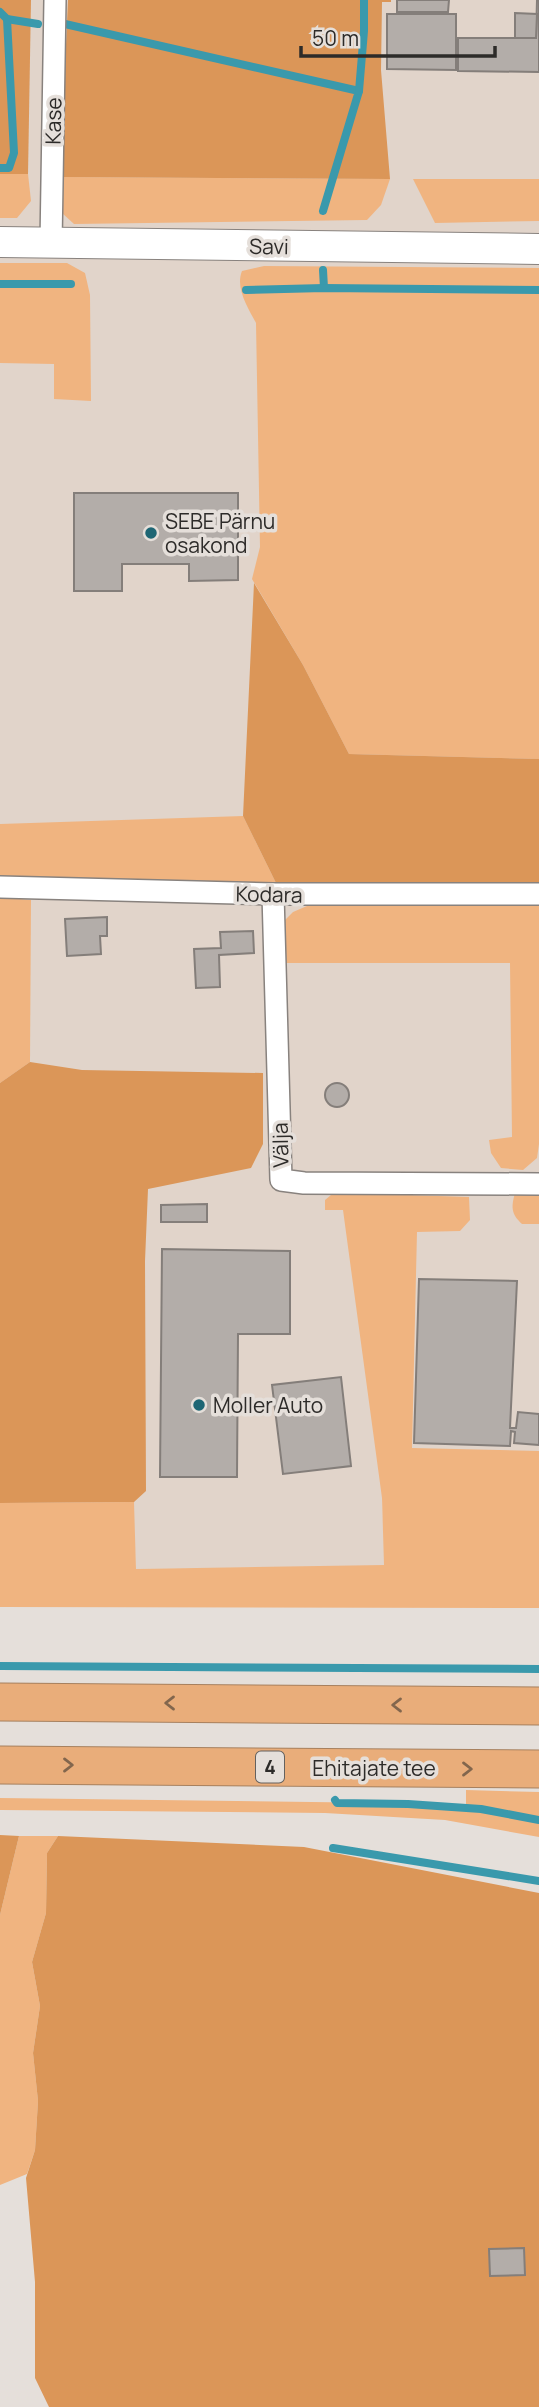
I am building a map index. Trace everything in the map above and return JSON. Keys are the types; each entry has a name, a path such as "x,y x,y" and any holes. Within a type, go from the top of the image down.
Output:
{"highway":[{"path":"0,1702 539,1706"},
{"name":"Ehitajate tee","path":"0,1765 539,1769"}],"street":[{"name":"Kase","path":"51,243 55,0"},
{"name":"Savi","path":"0,243 539,249"},
{"name":"Kodara","path":"0,887 274,894 539,894"},
{"name":"Välja","path":"274,894 281,1180 304,1183 539,1184"}],"shaded area":[{"path":"0,0 539,0 539,1502 382,1498 385,1566 136,1569 133,1502 0,1503"},
{"path":"0,0 31,0 28,174 0,174"},
{"path":"68,0 391,0 382,2 381,70 390,179 60,177"},
{"path":"0,174 28,174 31,201 17,218 0,218"},
{"path":"60,177 390,179 381,205 367,220 74,224 62,213"},
{"path":"413,179 539,179 539,221 435,223"},
{"path":"0,263 67,263 85,273 90,295 91,401 54,399 54,364 0,363"},
{"path":"264,266 539,268 539,759 349,754 303,665 252,579 260,547 256,323 243,298 240,278 242,271"},
{"path":"254,583 303,665 349,754 539,759 539,887 276,883 243,816"},
{"path":"243,816 276,883 0,877 0,824"},
{"path":"0,897 31,900 30,1062 0,1083"},
{"path":"539,901 539,1144 537,1158 523,1170 501,1168 491,1153 489,1140 512,1137 510,963 286,963 284,921 293,912 314,903"},
{"path":"30,1062 82,1070 263,1073 263,1144 251,1168 148,1189 145,1261 146,1491 134,1502 0,1503 0,1083"},
{"path":"348,1193 469,1197 470,1220 460,1231 417,1232 412,1448 539,1451 539,1608 0,1607 0,1503 134,1502 136,1569 384,1565 382,1498 343,1210 325,1210 325,1200 331,1195"},
{"path":"515,1193 539,1193 539,1224 522,1224 518,1220 513,1210"},
{"path":"466,1790 539,1792 539,1837 445,1820 325,1813 0,1810 0,1798 466,1804"},
{"path":"0,1835 19,1836 0,1915"},
{"path":"19,1836 58,1836 47,1853 46,1913 32,1962 40,2006 33,2053 38,2101 35,2150 27,2174 0,2185 0,1915"},
{"path":"58,1836 304,1847 539,1893 539,2407 49,2407 35,2378 35,2282 26,2178 35,2150 38,2101 33,2053 40,2006 32,1962 46,1913 47,1853"}],"building":[{"path":"397,0 449,0 448,12 397,12"},
{"path":"537,0 539,72 458,71 458,38 536,38"},
{"path":"515,13 537,14 536,38 515,38"},
{"path":"387,14 456,14 456,70 387,69"},
{"path":"74,493 238,493 238,580 189,581 189,564 122,564 122,591 74,591"},
{"path":"107,917 107,936 100,936 101,954 67,956 65,919"},
{"path":"253,931 254,953 219,955 220,987 196,988 194,949 221,948 220,932"},
{"path":"337,1083 346,1086 349,1095 346,1104 337,1107 328,1104 325,1095 328,1086"},
{"path":"207,1204 207,1222 161,1222 161,1205"},
{"name":"Moller Auto","path":"162,1249 290,1251 290,1334 238,1334 237,1477 160,1477"},
{"path":"419,1279 517,1281 510,1428 516,1428 518,1412 539,1414 539,1445 514,1443 515,1432 511,1431 510,1446 414,1443"},
{"path":"341,1377 351,1466 283,1474 272,1385"},
{"path":"524,2248 525,2275 490,2276 489,2249"}],"waterway":[{"path":"359,91 364,0"},
{"path":"0,12 7,19 38,24"},
{"path":"0,168 9,168 14,153 7,19"},
{"path":"65,24 359,91 323,211"},
{"path":"323,270 324,288"},
{"path":"0,284 71,284"},
{"path":"246,290 539,290"},
{"path":"0,1666 539,1669"},
{"path":"335,1800 337,1803 481,1809 539,1820"},
{"path":"333,1848 539,1881"}],"place":[{"name":"SEBE Pärnu osakond","path":"151,533"},
{"name":"Moller Auto","path":"199,1405"}]}
